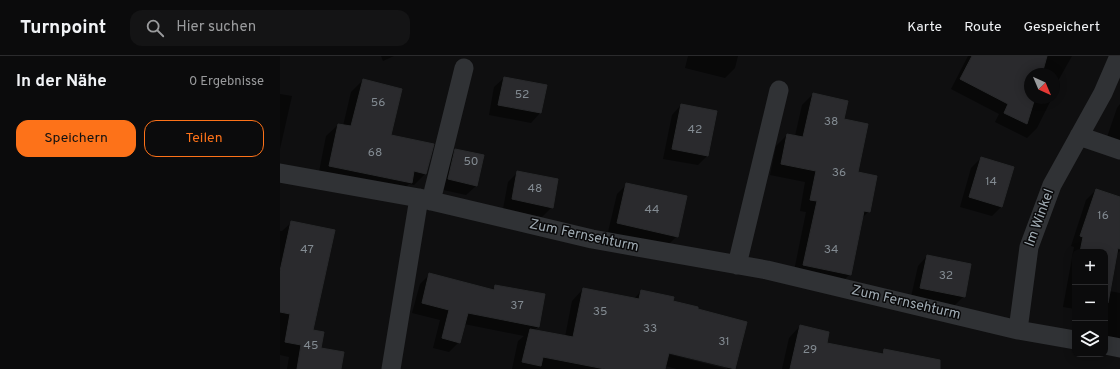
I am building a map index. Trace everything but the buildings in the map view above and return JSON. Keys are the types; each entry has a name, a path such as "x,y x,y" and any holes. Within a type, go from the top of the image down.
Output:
{"street":[{"name":"Im Winkel","path":"1018,330 1029,247 1052,185 1103,93 1118,56"},
{"path":"391,369 425,200 464,68"},
{"path":"737,265 780,90"},
{"path":"1079,136 1120,150"},
{"name":"Zum Fernsehturm","path":"280,173 425,200 592,239 766,270 1018,330 1072,339"},
{"path":"1108,346 1120,348"}]}
